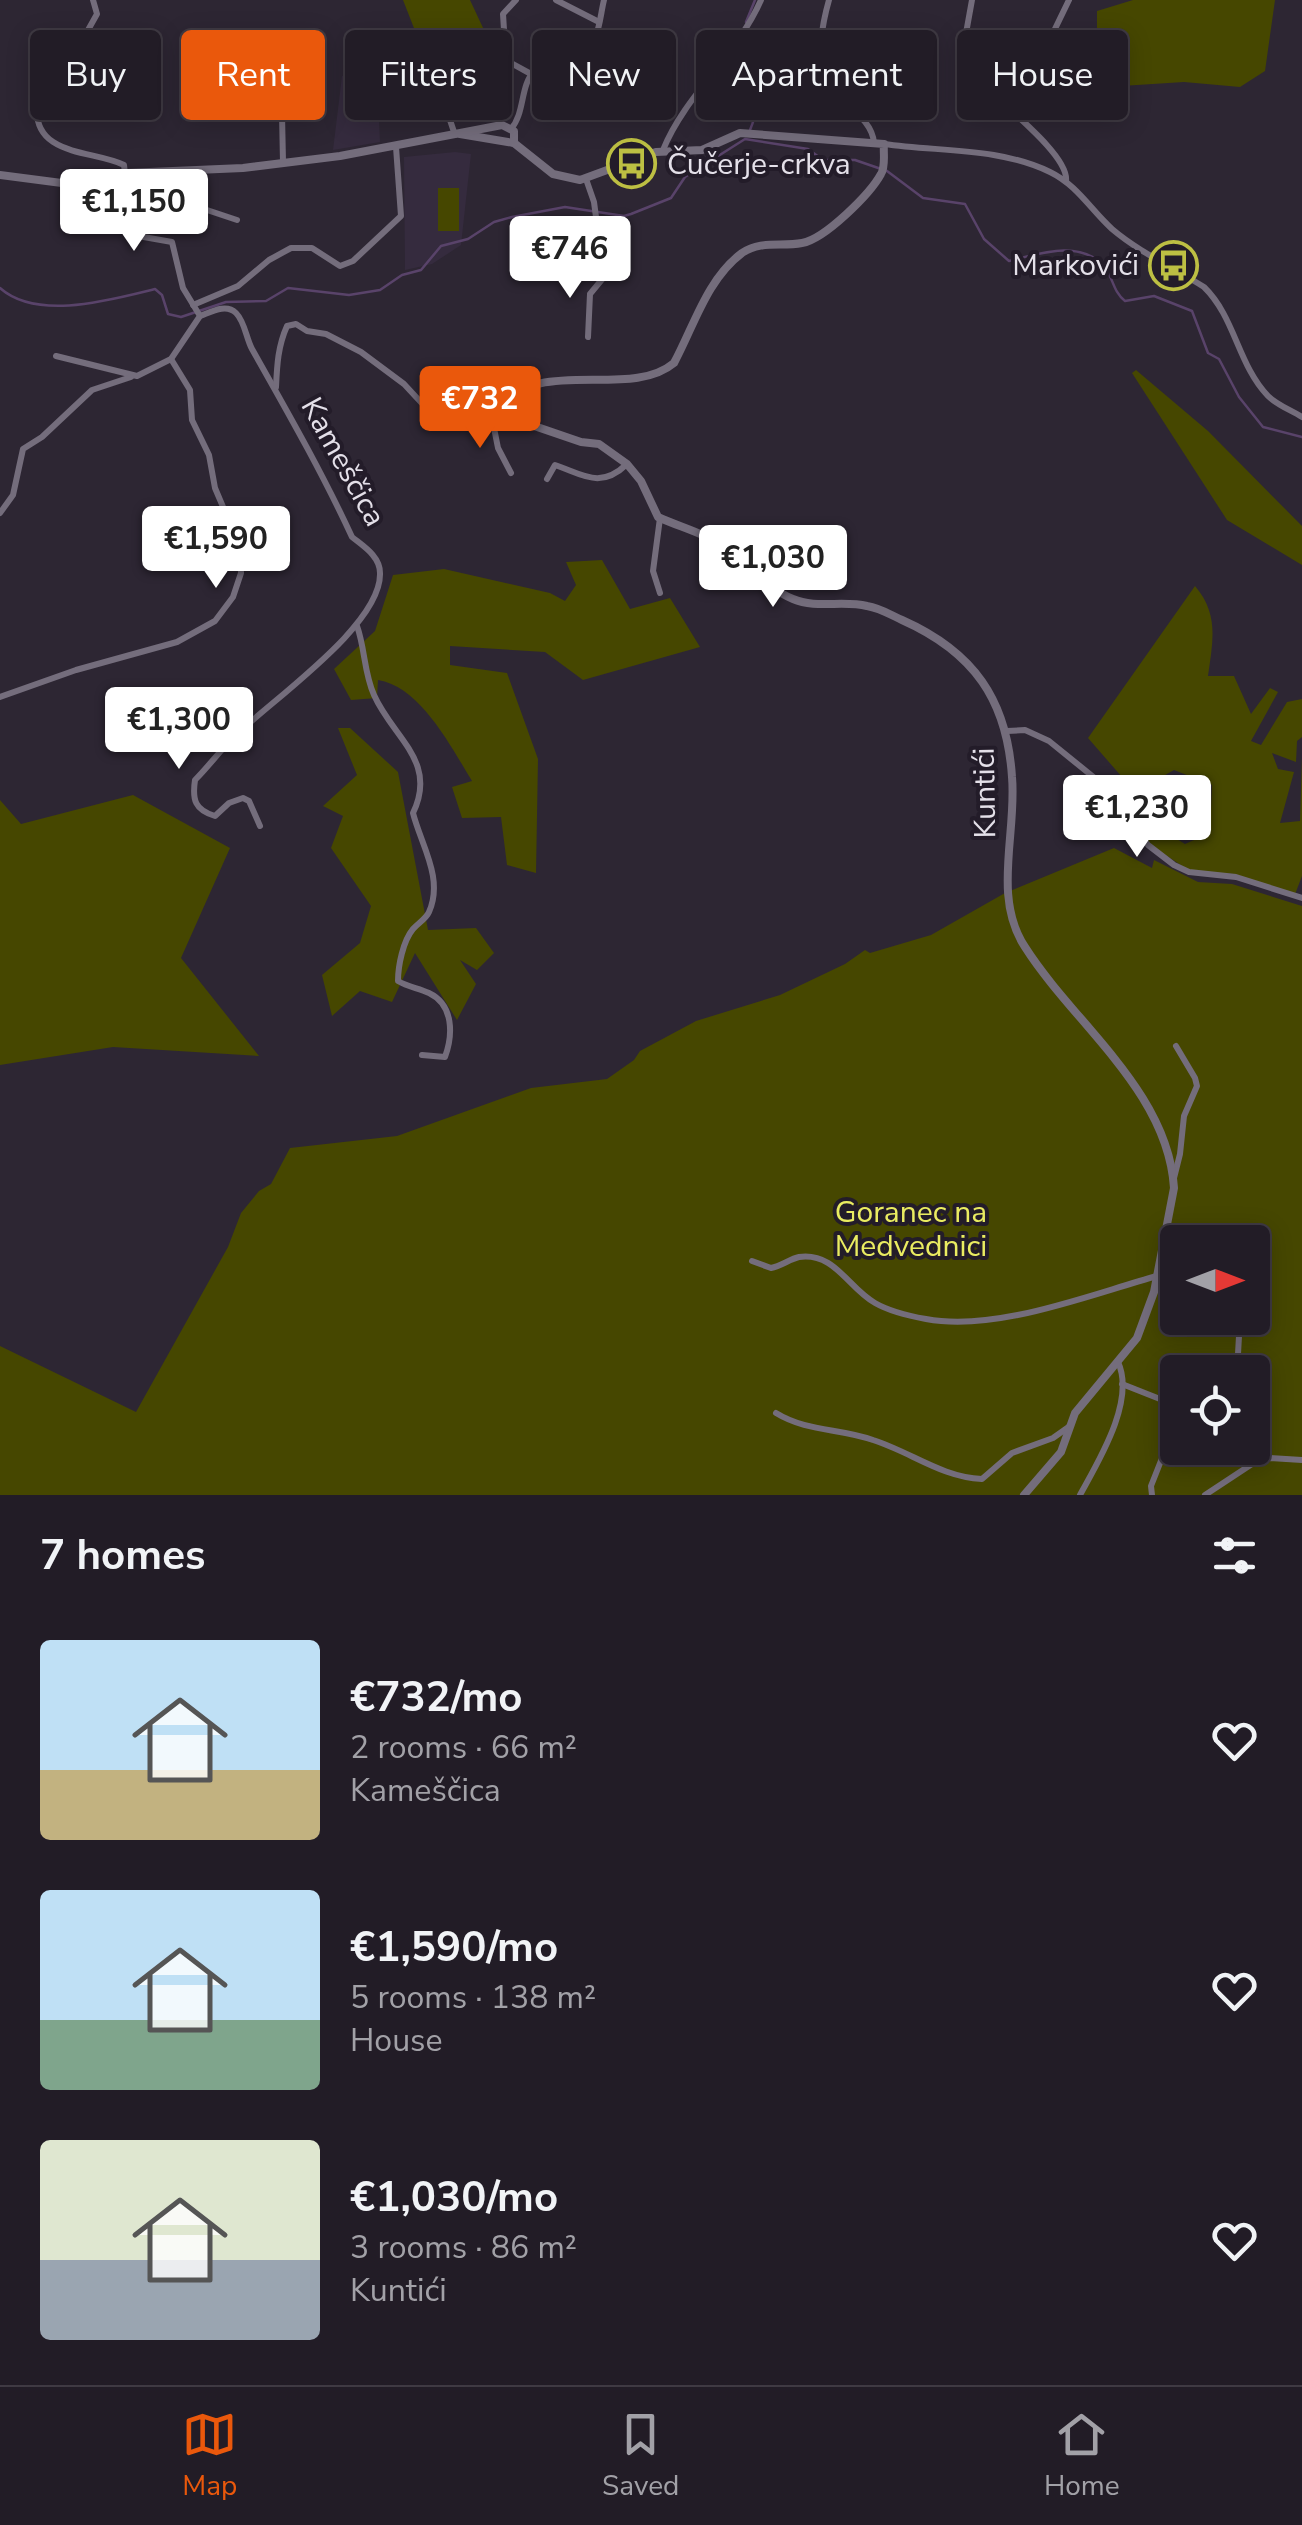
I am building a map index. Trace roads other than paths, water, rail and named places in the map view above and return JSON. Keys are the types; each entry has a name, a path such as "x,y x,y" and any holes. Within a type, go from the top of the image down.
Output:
{"street":[{"path":"94,0 97,14 78,48 84,85 47,96 36,113 42,130 58,146 124,165 132,232 172,242 183,288 197,311"},
{"path":"504,30 503,14 516,0"},
{"path":"556,0 599,22"},
{"path":"514,144 512,129 531,74 544,63 584,52 596,36 604,0"},
{"path":"663,150 681,117 748,30 761,0"},
{"path":"511,472 498,448 496,415 502,404 528,388 588,378 640,378 665,371 674,363 715,282 737,258 758,246 804,243 816,238 832,228 883,169 874,135 825,80 822,50 829,0"},
{"path":"972,0 961,61 1043,142 1067,173 1066,181"},
{"path":"1054,30 1069,0"},
{"path":"512,61 531,74"},
{"path":"282,120 284,162"},
{"path":"452,120 457,134"},
{"path":"0,175 66,185 126,173 243,168 396,146 485,127 512,129"},
{"path":"457,134 514,144 553,174 586,179 663,150 702,150 743,132 944,152 992,153 1047,171 1066,181 1124,238 1204,287 1222,306 1251,372 1264,391 1302,417"},
{"path":"0,513 14,495 23,449 42,438 92,390 137,376 171,359 197,311 292,248 312,248 340,266 353,261 401,216 396,146"},
{"path":"586,179 595,210 604,277 590,294 588,338"},
{"path":"66,185 70,190 188,202 237,220"},
{"name":"Kameščica","path":"197,311 221,308 235,312 352,537 373,554 380,571 376,590 357,624 282,697 232,738 195,780 194,803 199,809 216,816 229,803 243,798 249,801 260,826"},
{"name":"Kameščica","path":"276,388 276,357 287,326 296,324 339,340 380,364 441,418 453,423 496,415"},
{"path":"56,356 137,376"},
{"path":"0,697 76,670 177,642 215,621 234,597 241,573 240,547 215,488 209,455 192,420 190,390 171,359"},
{"path":"496,415 580,442 599,444 626,464 660,518 654,570 660,593"},
{"path":"547,479 555,465 573,475 593,478 615,474 626,464"},
{"name":"Kuntići","path":"660,518 712,539 791,599 866,605 922,629 968,663 996,704 1007,731 1014,818 1007,878 1014,924 1022,944 1041,970 1140,1093 1174,1178"},
{"path":"357,624 372,692 397,727 419,770 423,787 413,814 432,866 432,898 428,915 412,930 407,941 398,981 434,996 449,1018 452,1040 445,1058 422,1054"},
{"path":"1007,731 1025,730 1048,741 1107,788 1148,845 1174,865 1188,872 1236,877 1302,898"},
{"name":"Kuntići","path":"1024,1495 1061,1452 1070,1426 1089,1394 1137,1338 1154,1292 1184,1116 1197,1086 1176,1046"},
{"path":"752,1262 771,1268 798,1257 824,1260 877,1304 950,1322 1033,1310 1157,1276"},
{"path":"1154,1292 1160,1287"},
{"path":"1080,1495 1110,1442 1122,1384 1123,1372 1118,1362"},
{"path":"1122,1384 1160,1399 1168,1407 1166,1448 1151,1486 1152,1495"},
{"path":"776,1413 808,1428 880,1442 943,1472 982,1479 1012,1453 1053,1438 1070,1426"},
{"path":"1270,1458 1302,1460"},
{"path":"1205,1495 1250,1465"}],"waterway":[{"path":"746,22 755,0"},
{"path":"750,130 753,120"},
{"path":"0,288 15,298 53,306 96,302 155,289 162,295 168,314 181,317 226,302 266,301 288,288 349,295 380,290 402,275 421,270 441,246 468,239 494,222 565,207 624,216 671,198 685,177 745,139 808,149 823,160 855,160 887,171 923,198 965,204 984,239 1009,261 1058,251 1094,258 1104,266 1125,301 1154,296 1192,311 1208,353 1219,359 1239,397 1263,427 1302,437"}],"place":[{"name":"Čučerje-crkva","path":"632,164"},
{"name":"Markovići","path":"1174,265"}],"park label":[{"name":"Goranec na Medvednici","path":"911,1229"}]}
